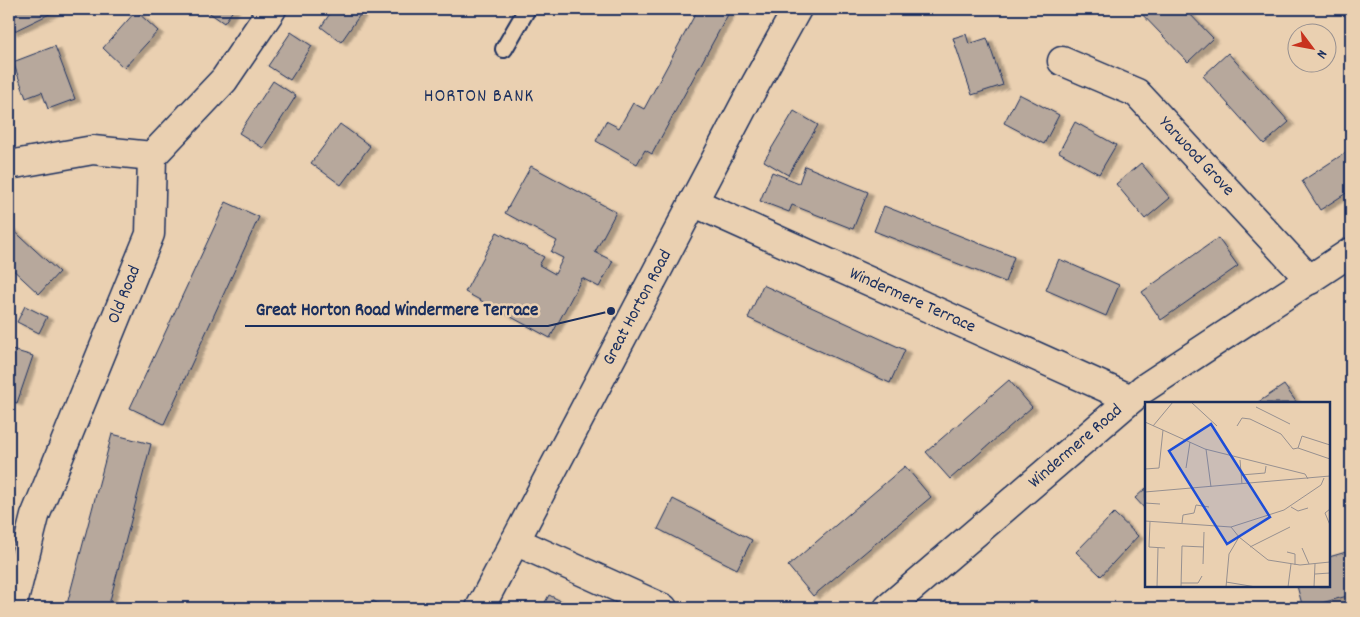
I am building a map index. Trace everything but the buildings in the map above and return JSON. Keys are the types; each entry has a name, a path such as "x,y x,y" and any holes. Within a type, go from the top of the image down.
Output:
{"street":[{"path":"9,165 93,150 152,156 224,80 272,9"},
{"name":"Great Horton Road","path":"480,608 693,202 797,9"},
{"name":"Yarwood Grove","path":"1062,61 1136,93 1310,280"},
{"name":"Old Road","path":"12,608 35,516 150,234 152,156"},
{"name":"Windermere Terrace","path":"693,202 1131,399"},
{"name":"Windermere Road","path":"888,608 1143,389 1351,252"},
{"path":"515,541 633,602 663,608"}],"lane":[{"path":"504,49 527,9"}],"place":[{"name":"Great Horton Road Windermere Terrace","path":"611,311"}],"district":[{"name":"HORTON BANK","path":"479,97"}]}
